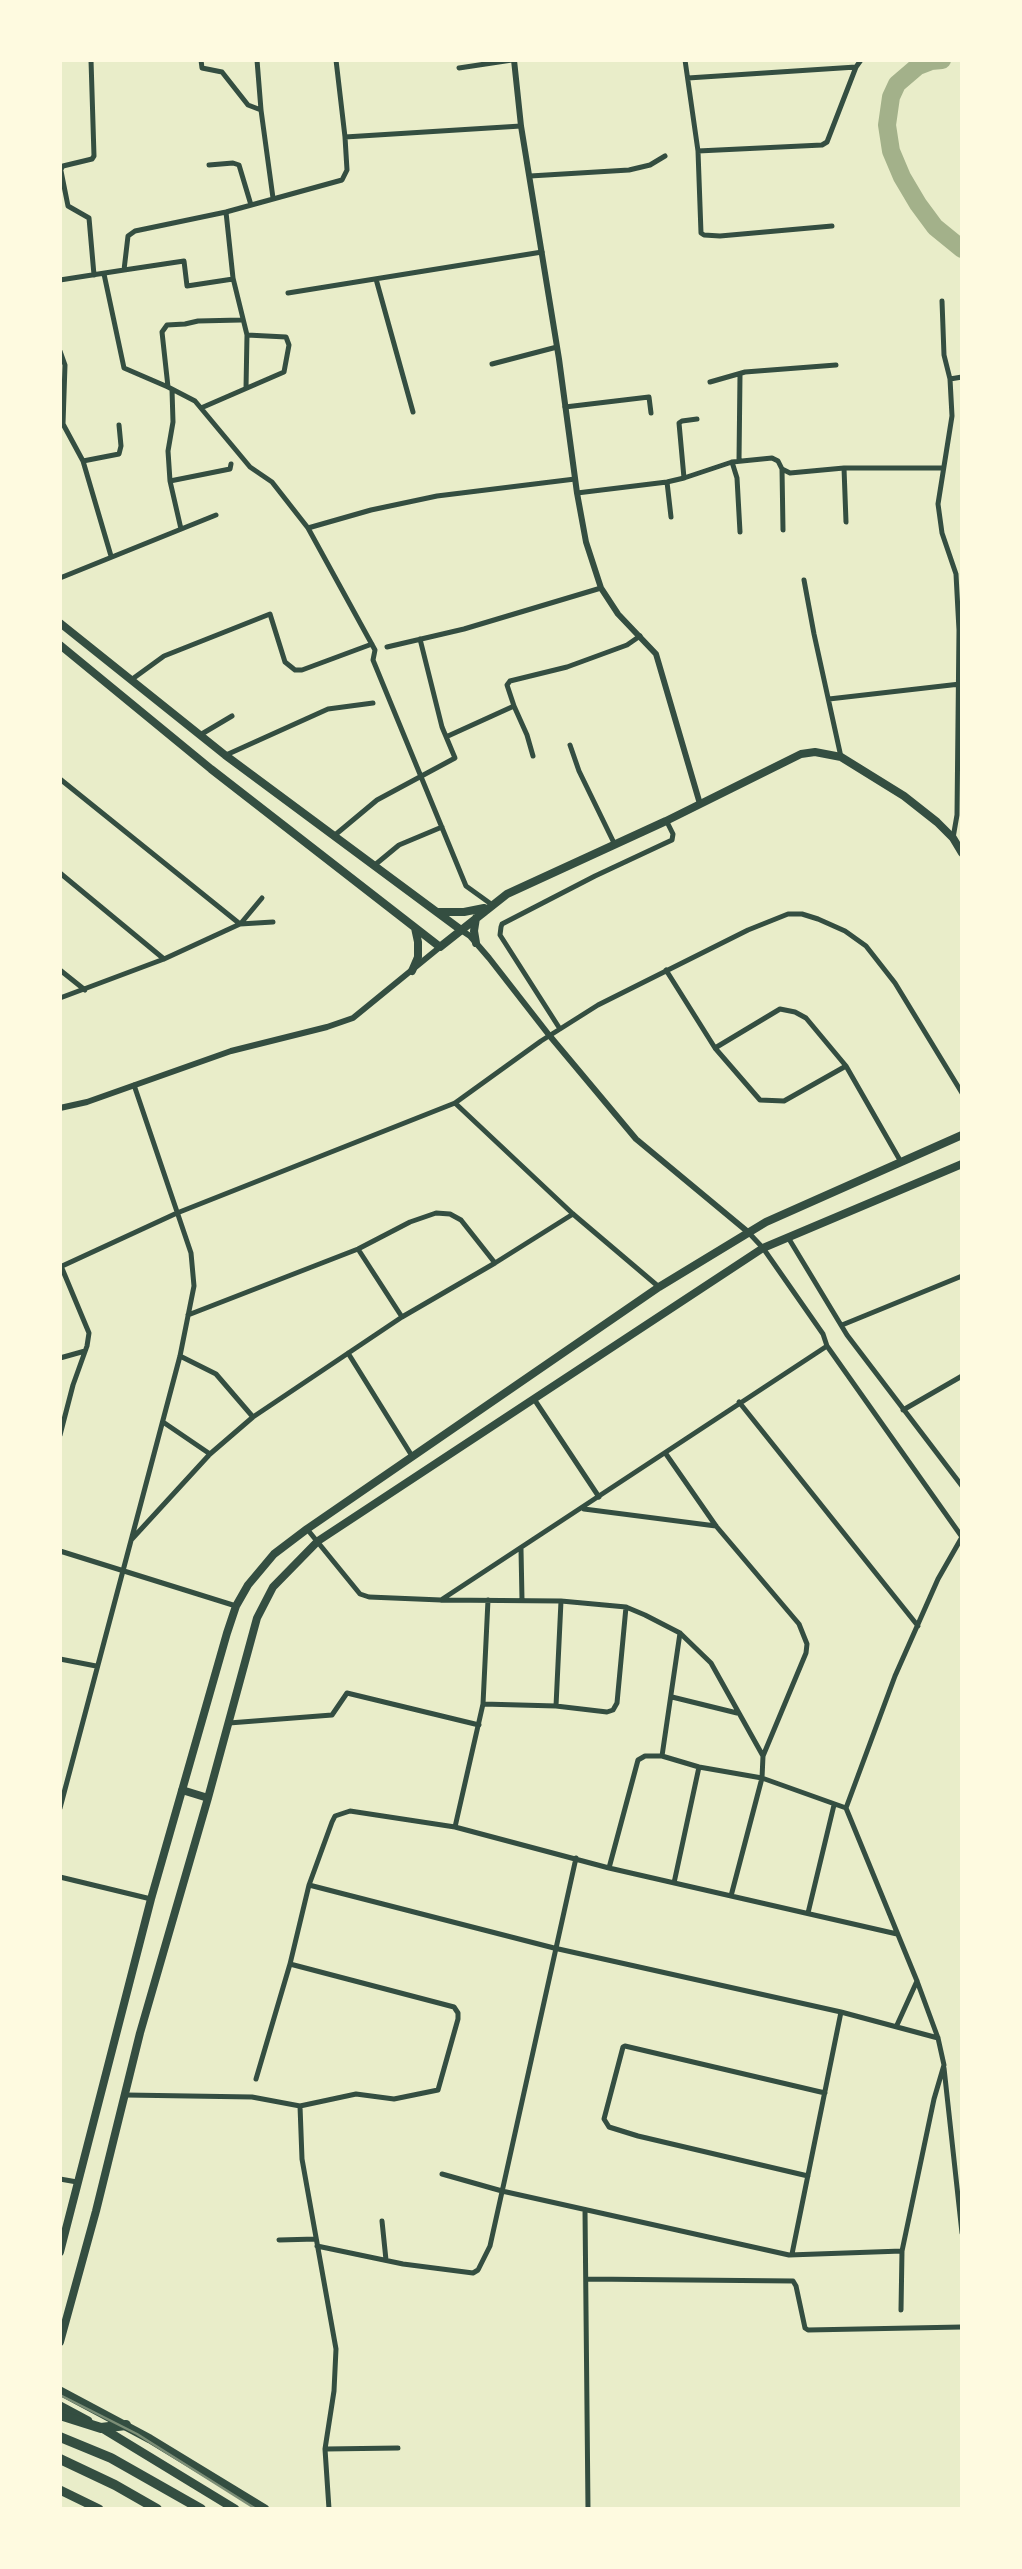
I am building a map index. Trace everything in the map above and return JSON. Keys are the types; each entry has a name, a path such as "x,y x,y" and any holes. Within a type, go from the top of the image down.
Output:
{"highway":[{"path":"60,2391 265,2509"},
{"path":"60,2406 235,2509"},
{"path":"60,2415 101,2428 126,2426"},
{"path":"60,2437 112,2458 201,2509"},
{"path":"60,2459 157,2509"},
{"path":"60,2490 99,2509"}],"main road":[{"path":"60,623 225,755 461,930"},
{"path":"60,645 200,761 440,946 507,894 801,754 815,752 842,757 904,796 958,840 962,853"},
{"path":"439,912 464,912 490,905"},
{"path":"476,918 476,943"},
{"path":"412,971 418,957 415,928"},
{"path":"60,2252 151,1899 236,1606 248,1585 274,1554 307,1529 659,1288 748,1232 962,1135"},
{"path":"60,2342 124,2095 257,1618 273,1588 318,1541 762,1248 962,1164"},
{"path":"182,1790 208,1798"}],"street":[{"path":"91,60 94,156 62,166 60,171 68,206 89,218 94,276"},
{"path":"201,60 202,68 222,72 248,105 260,110"},
{"path":"257,60 273,198"},
{"path":"124,270 128,236 135,231 226,212 342,180 348,170 336,60"},
{"path":"459,68 514,60 586,542 601,588 618,614 656,654 700,804"},
{"path":"684,60 698,151 699,228 704,236 832,226"},
{"path":"698,151 827,142 861,60"},
{"path":"688,78 856,67"},
{"path":"345,138 521,126"},
{"path":"530,176 629,170 665,156"},
{"path":"209,165 239,165 250,205"},
{"path":"226,212 234,278 247,335 246,388"},
{"path":"288,294 542,252"},
{"path":"60,280 184,261 187,286 234,278"},
{"path":"104,274 124,368 195,401 250,467 272,482 308,528 375,650 373,660 466,886 490,905"},
{"path":"376,279 413,412"},
{"path":"942,301 952,416 938,504 939,520 956,574 961,630 958,840"},
{"path":"181,530 170,481 168,451 173,422 162,332 167,325 242,320"},
{"path":"200,408 284,372 289,345 286,337 247,335"},
{"path":"60,351 65,365 63,424 83,462 111,556"},
{"path":"492,364 558,352"},
{"path":"710,382 740,374 836,365"},
{"path":"740,374 736,461 740,532"},
{"path":"950,378 962,377"},
{"path":"565,407 649,397 651,413"},
{"path":"684,478 680,423 696,420"},
{"path":"83,462 118,454 119,425"},
{"path":"576,493 667,482 736,461 772,458 782,469 783,530"},
{"path":"170,481 230,469 231,464"},
{"path":"782,469 790,473 844,468 942,468"},
{"path":"844,468 846,522"},
{"path":"308,528 438,496 574,479"},
{"path":"667,482 671,517"},
{"path":"60,578 216,515"},
{"path":"804,580 842,757"},
{"path":"387,647 464,629 601,588"},
{"path":"131,680 164,656 270,614 285,662 295,670 372,644"},
{"path":"533,756 507,685 510,681 567,667 628,645 640,636"},
{"path":"334,835 377,800 455,758 420,639"},
{"path":"829,698 960,684"},
{"path":"225,755 328,708 373,703"},
{"path":"447,736 514,706"},
{"path":"200,735 232,716"},
{"path":"570,745 615,845"},
{"path":"60,780 240,924"},
{"path":"560,1029 500,935 502,924 672,840 666,821"},
{"path":"376,864 398,845 442,827"},
{"path":"60,873 164,959"},
{"path":"240,924 262,898"},
{"path":"253,909 263,922"},
{"path":"60,1435 88,1333 60,1266 177,1212 455,1102 598,1005 788,914 818,919 866,946 896,984 962,1093"},
{"path":"60,998 164,959 240,924 273,922"},
{"path":"461,930 476,943 636,1139 762,1248 962,1537 938,1579 896,1676 846,1808 938,2038 959,2179 962,2234"},
{"path":"60,1108 231,1052 353,1018 440,946"},
{"path":"60,970 84,990"},
{"path":"666,970 715,1048 760,1100 784,1100 846,1066"},
{"path":"715,1048 780,1009 806,1018 846,1066 901,1162"},
{"path":"60,1808 180,1356 194,1286 191,1252 134,1085"},
{"path":"455,1102 573,1214 659,1288"},
{"path":"188,1315 358,1249 436,1213 461,1220 495,1263"},
{"path":"132,1540 210,1454 253,1417 402,1317 573,1214"},
{"path":"787,1236 842,1325 962,1486"},
{"path":"358,1249 402,1317"},
{"path":"842,1325 962,1276"},
{"path":"442,1600 827,1346"},
{"path":"60,1358 85,1351"},
{"path":"348,1353 412,1456"},
{"path":"180,1356 216,1374 253,1417"},
{"path":"902,1410 962,1376"},
{"path":"534,1398 599,1496"},
{"path":"739,1402 918,1626"},
{"path":"162,1422 210,1454"},
{"path":"666,1454 716,1526 799,1624 807,1644 762,1756 762,1778 731,1896"},
{"path":"581,1509 716,1526"},
{"path":"307,1529 360,1594 369,1597 561,1601 626,1607 680,1633 711,1663 762,1756"},
{"path":"521,1549 522,1600"},
{"path":"60,1551 236,1606"},
{"path":"456,1827 483,1704 488,1600"},
{"path":"556,1706 561,1601"},
{"path":"483,1704 613,1710 617,1703 626,1607"},
{"path":"662,1756 680,1633"},
{"path":"60,1659 97,1667"},
{"path":"229,1722 332,1715 347,1693 479,1725"},
{"path":"672,1697 736,1713"},
{"path":"609,1868 638,1760 645,1756 662,1756 762,1778 846,1808"},
{"path":"674,1883 699,1766"},
{"path":"808,1913 834,1805"},
{"path":"256,2079 310,1885 332,1822 350,1810 456,1827 609,1868 898,1934"},
{"path":"279,2240 316,2242 386,2260 472,2273 478,2270 490,2246 576,1858"},
{"path":"60,1877 151,1899"},
{"path":"310,1885 554,1948 841,2012 938,2038"},
{"path":"124,2095 240,2096 300,2106 356,2094 394,2099 438,2090 458,2013 454,2007 290,1964"},
{"path":"897,2026 917,1980"},
{"path":"791,2256 841,2012"},
{"path":"808,2176 638,2136 609,2127 604,2119 622,2047 626,2046 826,2093"},
{"path":"902,2310 902,2251 944,2065"},
{"path":"300,2106 302,2159 336,2349 326,2450 329,2509"},
{"path":"442,2174 791,2256 902,2251"},
{"path":"60,2179 78,2182"},
{"path":"585,2210 588,2316 583,2450 588,2509"},
{"path":"382,2221 386,2260"},
{"path":"586,2279 793,2281 808,2330 962,2327"},
{"path":"326,2450 398,2448"}],"waterway":[{"path":"942,60 918,66 897,84 887,125 891,151 918,204 935,227 962,249"}],"railway":[{"path":"60,2395 137,2434 256,2509"}]}
